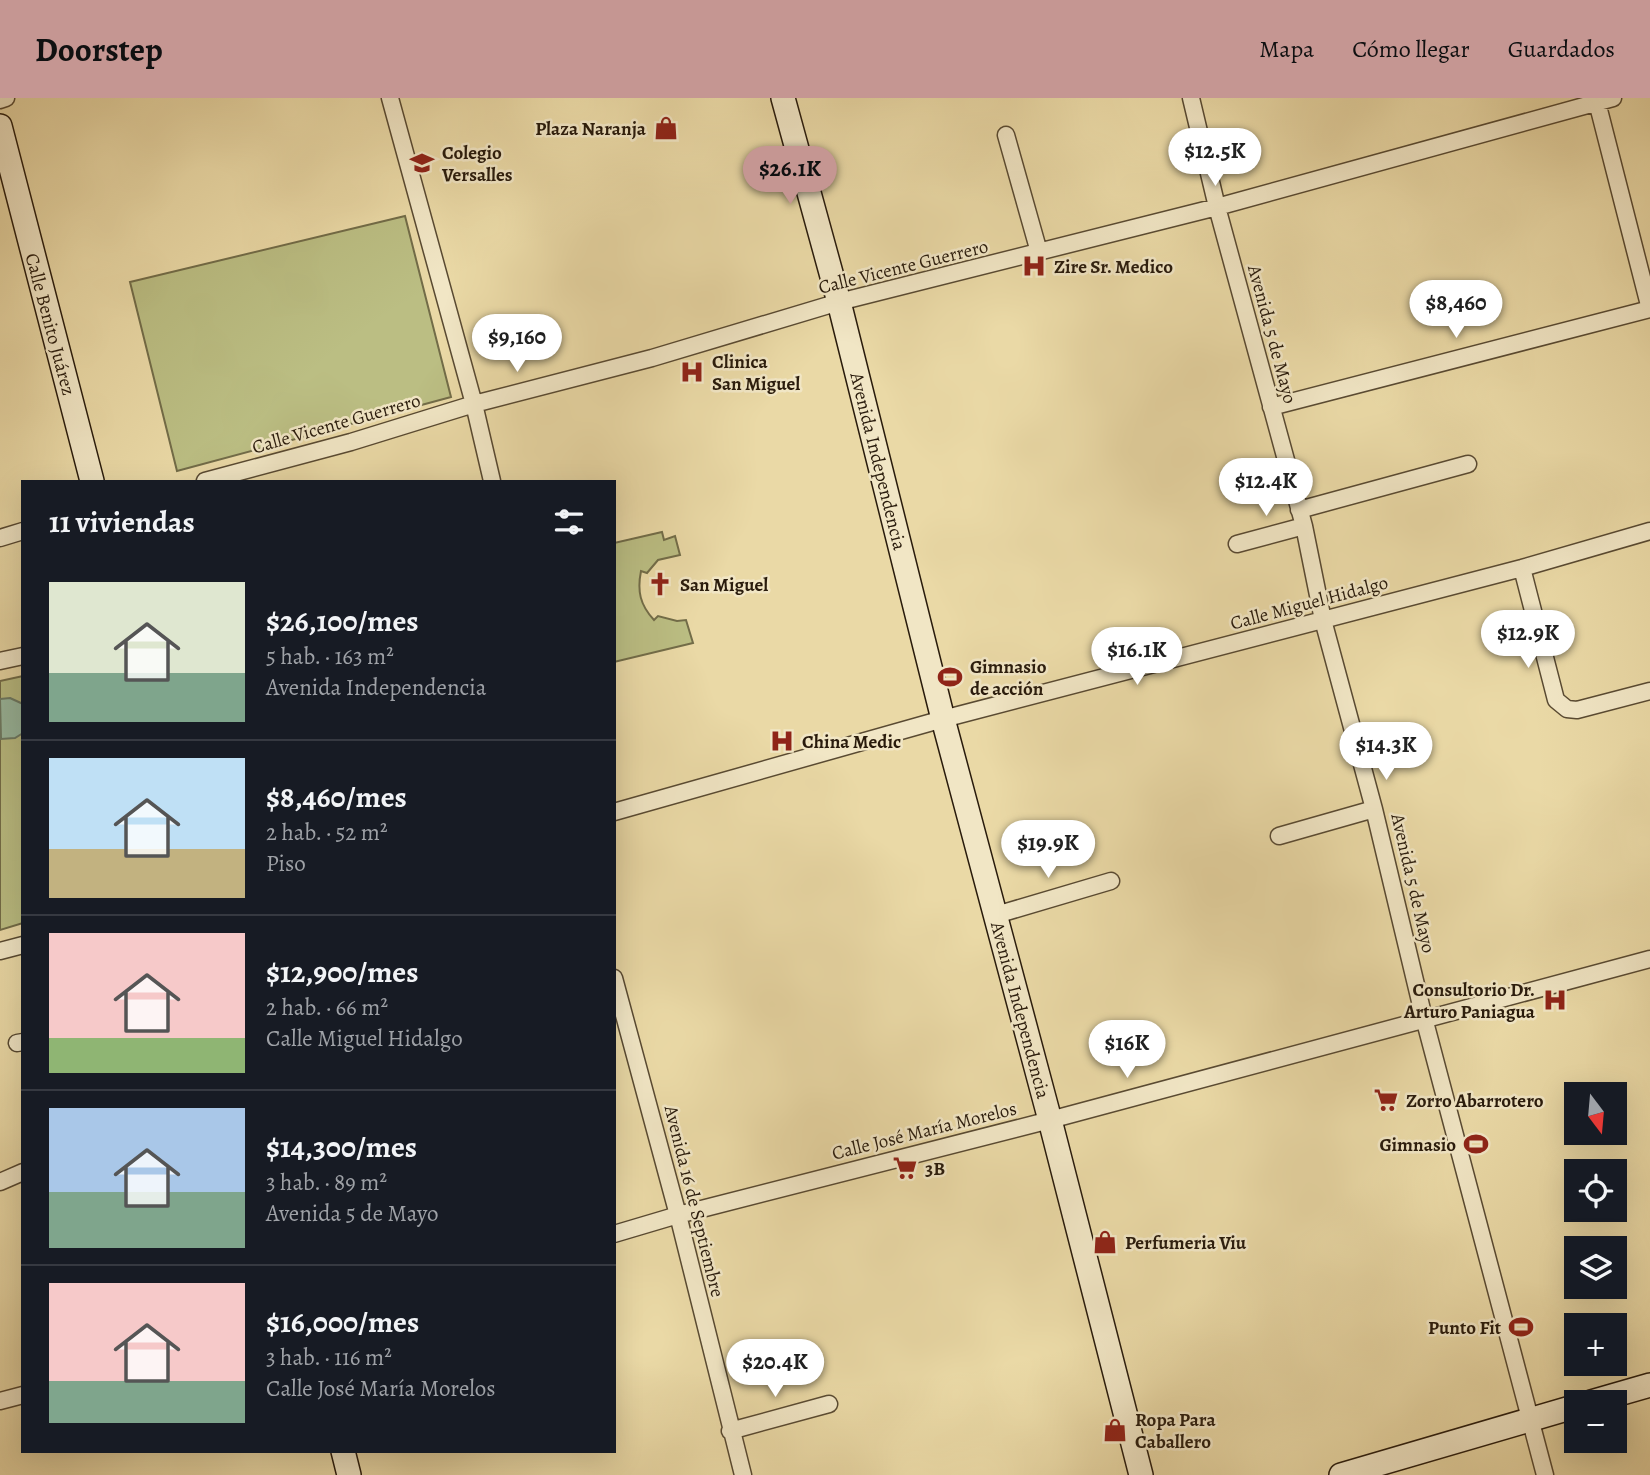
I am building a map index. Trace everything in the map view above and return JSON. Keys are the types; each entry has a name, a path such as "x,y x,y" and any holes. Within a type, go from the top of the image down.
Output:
{"main road":[{"name":"Avenida Independencia","path":"783,98 839,302 943,719 1050,1119 1141,1475"},
{"name":"Calle Benito Juárez","path":"0,126 92,480"},
{"path":"1627,1392 1650,1385"},
{"path":"1341,1475 1564,1410"},
{"path":"344,1453 349,1475"}],"street":[{"path":"0,100 6,98"},
{"path":"390,98 474,404 492,480"},
{"name":"Avenida 5 de Mayo","path":"1191,98 1217,207 1304,526 1323,620 1374,809 1424,1018 1545,1475"},
{"path":"1271,407 1650,309 1602,100"},
{"name":"Calle Vicente Guerrero","path":"209,480 351,442 474,404 652,358 839,302 1217,207 1602,100"},
{"path":"1006,135 1039,252"},
{"path":"1299,510 1468,464"},
{"path":"1237,544 1304,526"},
{"name":"Calle Miguel Hidalgo","path":"616,811 943,719 1522,568 1650,531"},
{"path":"0,538 21,532"},
{"path":"1522,568 1556,700 1567,709 1577,710 1650,691"},
{"path":"0,661 21,656"},
{"path":"1279,836 1374,809"},
{"path":"996,915 1111,881"},
{"path":"0,951 21,945"},
{"name":"Calle José María Morelos","path":"616,1233 1650,959"},
{"name":"Avenida 16 de Septiembre","path":"616,985 678,1215 743,1475"},
{"path":"0,1182 21,1173"},
{"path":"0,1401 21,1396"},
{"path":"730,1431 829,1404"}],"green space":[{"path":"405,216 451,397 177,471 130,282"},
{"path":"662,532 664,540 675,536 680,555 658,560 647,573 641,571 641,597 654,620 658,616 677,621 686,620 693,643 616,662 616,543"},
{"path":"21,676 21,924 0,930 0,681"}],"shaded area":[{"path":"10,698 21,703 21,734 15,738 1,739 0,699"}],"place":[{"name":"Plaza Naranja","path":"666,128"},
{"name":"Colegio Versalles","path":"422,163"},
{"name":"Zire Sr. Medico","path":"1034,266"},
{"name":"Clinica San Miguel","path":"692,372"},
{"name":"San Miguel","path":"660,584"},
{"name":"Gimnasio de acción","path":"950,677"},
{"name":"China Medic","path":"782,741"},
{"name":"Consultorio Dr. Arturo Paniagua","path":"1555,1000"},
{"name":"Zorro Abarrotero","path":"1386,1100"},
{"name":"Gimnasio","path":"1476,1144"},
{"name":"3B","path":"905,1168"},
{"name":"Perfumeria Viu","path":"1105,1242"},
{"name":"Punto Fit","path":"1521,1327"},
{"name":"Ropa Para Caballero","path":"1115,1430"}]}
